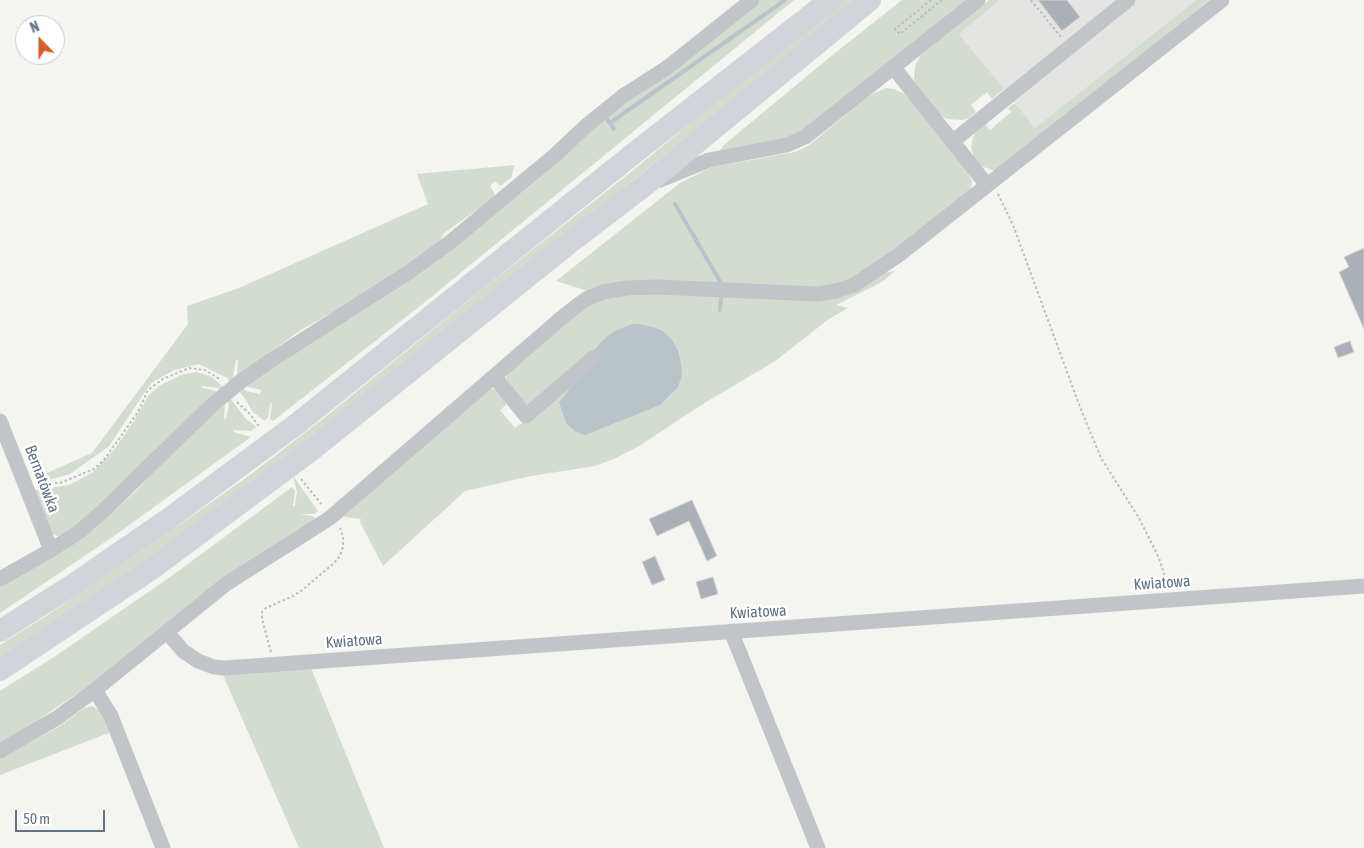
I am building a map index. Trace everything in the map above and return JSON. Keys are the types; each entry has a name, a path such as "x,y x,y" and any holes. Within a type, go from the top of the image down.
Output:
{"highway":[{"path":"0,631 74,584 167,520 298,423 633,154 830,0"},
{"path":"0,670 153,568 268,484 572,241 644,186 870,0"}],"street":[{"path":"0,579 78,532 103,511 240,382 408,272 449,242 554,156 587,125 623,96 668,67 752,0"},
{"path":"644,186 708,160 787,145 805,137 978,0"},
{"path":"952,142 1128,0"},
{"path":"0,751 57,718 95,690 226,584 338,514 494,376 586,299 603,292 627,288 657,287 817,294 845,289 868,277 1222,0"},
{"path":"894,68 952,142 989,183"},
{"path":"494,376 526,416 593,358"},
{"name":"Bernatówka","path":"0,421 51,550"},
{"name":"Kwiatowa","path":"167,632 183,651 198,661 207,665 225,668 731,630 1364,586"},
{"path":"731,630 818,848"},
{"path":"95,690 118,730 163,848"}],"path":[{"path":"931,0 896,28 900,34 942,0"},
{"path":"1031,0 1070,48"},
{"path":"989,183 1014,225 1080,407 1101,458 1139,518 1159,558 1173,600"},
{"path":"28,491 38,484 60,483 94,469 104,460 138,412 148,390 163,379 189,368 205,370 219,378 227,394 250,414 263,432"},
{"path":"299,476 323,506"},
{"path":"273,665 262,612 266,608 291,598 301,591 340,556 343,538 338,514"}],"shaded area":[{"path":"759,0 794,0 425,302 273,421 270,419 272,403 270,404 268,418 264,421 253,412 243,396 227,378 199,364 174,370 151,383 109,446 70,474 48,480 38,477 92,453 188,324 187,306 239,288 428,204 417,174 515,165 511,178 500,186 495,181 490,186 494,192 494,198 444,233 437,247 382,284 301,330 237,376 238,360 236,360 233,376 246,391 260,394 261,390 245,386 470,234 535,182 584,133"},
{"path":"840,0 856,0 334,422 183,534 54,623 0,657 0,645 49,614 179,525 254,472 329,414 485,287 631,172"},
{"path":"902,0 968,0 792,138 719,151 830,57"},
{"path":"989,0 1000,0 959,34 1004,89 992,99 987,92 971,105 976,112 969,118 963,120 947,119 940,115 916,85 914,79 915,66 921,55"},
{"path":"1000,0 1196,0 1035,128 959,34"},
{"path":"1196,0 1209,0 998,170 981,166 974,158 971,146 974,135 984,123 990,130 1011,112 1008,108 1015,103 1035,128"},
{"path":"886,88 905,94 967,170 972,181 970,192 855,279 834,287 588,291 556,281 680,183 712,167 795,152 808,146 870,95"},
{"path":"895,271 882,282 836,305 848,308 829,319 775,361 703,404 639,446 614,459 595,466 531,476 465,491 383,566 360,522 361,519 345,517 342,514 487,388 499,390 506,405 500,410 515,428 532,416 508,382 506,378 507,373 511,366 599,298 626,292 813,299 884,273"},
{"path":"632,324 653,327 663,331 672,340 678,351 681,363 682,375 678,387 660,405 585,435 576,432 566,423 559,402 594,360 590,355 603,340 613,332"},
{"path":"196,372 210,376 220,384 245,418 256,427 251,431 233,430 234,432 251,437 114,536 0,613 0,587 45,561 94,529 136,491 183,439 225,403 224,418 226,420 229,404 218,388 202,386 202,388 216,391 217,394 93,512 64,534 57,536 48,532 35,490 69,485 92,473 114,450 148,396 159,386 181,375"},
{"path":"293,476 318,511 314,514 299,514 313,516 316,520 88,686 31,725 0,743 0,691 54,657 173,575 292,487 295,491 293,506 295,506 297,492"},
{"path":"311,668 384,848 299,848 223,675"},
{"path":"92,706 101,711 111,732 0,775 0,759 60,726 84,708"}],"building":[{"path":"1038,0 1067,0 1080,17 1062,31"},
{"path":"1364,248 1364,329 1339,272 1349,267 1344,257"},
{"path":"1350,341 1354,352 1338,358 1334,347"},
{"path":"692,500 717,556 707,561 689,521 657,536 649,519"},
{"path":"655,556 665,580 652,585 642,562"},
{"path":"713,577 718,594 701,599 696,582"}],"waterway":[{"path":"610,123 785,0"},
{"path":"607,119 614,129"},
{"path":"675,204 721,283 721,287"},
{"path":"720,310 721,294"}]}
